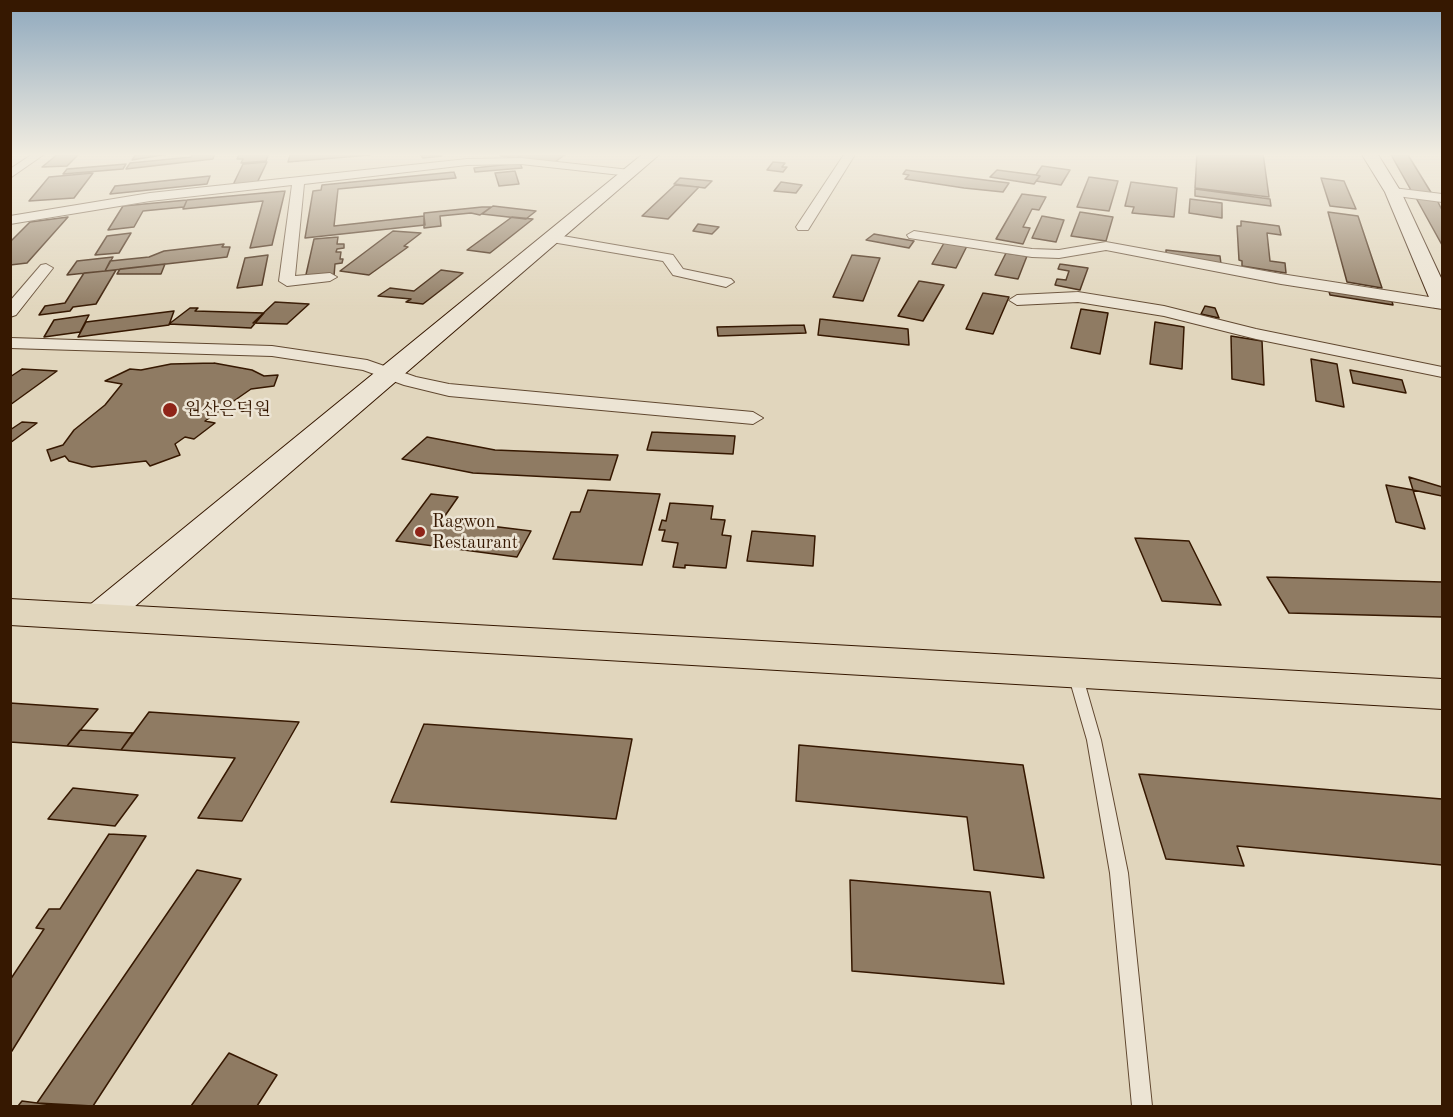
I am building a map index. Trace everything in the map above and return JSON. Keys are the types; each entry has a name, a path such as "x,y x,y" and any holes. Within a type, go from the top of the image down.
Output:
{"main road":[{"path":"99,617 591,205"},
{"path":"1399,205 1443,303"},
{"path":"10,612 1443,694"}],"street":[{"path":"10,220 101,205"},
{"path":"295,205 287,281 330,277"},
{"path":"803,227 817,205"},
{"path":"914,235 1032,253 1059,254 1106,246 1281,279 1443,303"},
{"path":"551,238 668,258 678,272 726,282"},
{"path":"10,312 46,268"},
{"path":"1017,300 1078,297 1164,311 1256,334 1443,372"},
{"path":"10,343 272,351 367,365 410,381 448,390 753,418"}],"lane":[{"path":"1074,673 1094,740 1119,873 1142,1107"}],"building":[{"path":"185,205 222,205 183,209"},
{"path":"185,205 143,211 134,227 108,230 123,206"},
{"path":"262,205 282,205 272,245 250,248"},
{"path":"311,205 336,205 334,226 424,216 425,225 305,238"},
{"path":"654,205 681,205 668,219 642,216"},
{"path":"1016,205 1042,205 1039,210 1032,209 1023,227 1030,228 1023,244 996,239"},
{"path":"1078,205 1111,205 1109,211 1077,207"},
{"path":"1175,205 1174,217 1132,213 1134,207 1125,206"},
{"path":"1190,205 1222,205 1222,218 1189,213"},
{"path":"1354,205 1356,209 1330,206"},
{"path":"1420,205 1440,205 1442,210 1442,245"},
{"path":"493,206 536,211 526,219 482,214"},
{"path":"491,207 480,215 471,213 440,216 441,226 424,228 424,213"},
{"path":"1080,212 1113,217 1106,241 1071,236"},
{"path":"1328,212 1358,216 1382,288 1347,282"},
{"path":"1042,216 1064,220 1056,242 1032,238"},
{"path":"68,217 27,263 10,265 10,242 30,222"},
{"path":"512,217 533,219 490,253 467,250"},
{"path":"1241,221 1279,226 1281,235 1267,233 1270,261 1285,263 1286,273 1242,266 1242,261 1239,260 1237,226 1241,226"},
{"path":"698,224 719,227 712,234 693,231"},
{"path":"393,231 421,233 404,246 408,247 369,275 340,271"},
{"path":"131,233 119,253 95,255 107,236"},
{"path":"874,234 914,241 909,248 866,240"},
{"path":"338,237 337,244 344,244 344,248 337,249 336,252 341,252 340,259 343,259 342,263 335,264 334,276 305,279 314,239"},
{"path":"944,243 967,246 956,268 932,264"},
{"path":"224,244 222,247 230,247 227,257 105,271 110,261 149,257 164,251"},
{"path":"1166,250 1220,256 1221,264 1166,256"},
{"path":"1006,253 1027,256 1018,279 995,275"},
{"path":"268,255 262,285 237,288 245,258"},
{"path":"852,255 880,258 863,301 833,297"},
{"path":"113,257 105,271 67,275 77,261"},
{"path":"165,264 161,274 117,274 120,269"},
{"path":"1060,264 1088,268 1080,290 1055,285 1057,279 1066,280 1069,271 1058,269"},
{"path":"116,270 96,304 73,307 70,311 39,315 45,306 65,303 84,273"},
{"path":"441,270 463,273 423,304 406,302 411,299 378,296 390,288 414,291"},
{"path":"919,281 944,285 923,321 898,316"},
{"path":"1328,288 1391,298 1393,305 1330,295"},
{"path":"983,293 1009,297 993,334 966,329"},
{"path":"275,302 309,304 287,324 253,323"},
{"path":"1205,306 1215,308 1219,318 1201,314"},
{"path":"190,308 198,308 195,311 264,313 251,328 169,324"},
{"path":"1081,309 1108,313 1100,354 1071,348"},
{"path":"174,311 169,325 78,337 86,322"},
{"path":"89,315 80,332 44,337 54,320"},
{"path":"820,319 908,329 909,345 818,335"},
{"path":"1155,322 1184,327 1182,369 1150,364"},
{"path":"804,325 806,333 718,336 717,327"},
{"path":"1231,336 1262,341 1264,385 1232,379"},
{"path":"1311,359 1337,364 1344,407 1316,401"},
{"path":"214,363 252,370 264,376 278,375 274,386 251,389 205,421 215,423 194,439 185,437 175,444 180,455 150,466 146,461 92,467 69,461 65,456 51,461 47,450 63,445 74,430 105,405 122,384 105,381 130,369 141,370 171,364"},
{"path":"22,369 57,371 10,405 10,377"},
{"path":"1350,370 1402,380 1406,393 1353,383"},
{"path":"22,422 37,423 10,443 10,430"},
{"path":"652,432 735,436 733,454 647,450"},
{"path":"427,437 495,450 618,455 610,480 473,473 402,459"},
{"path":"1409,477 1442,487 1442,496 1413,490"},
{"path":"1386,485 1413,490 1425,529 1396,522"},
{"path":"588,490 660,494 642,565 553,559 571,512 580,512"},
{"path":"431,494 458,497 442,520 531,531 517,557 396,541"},
{"path":"670,503 713,506 711,519 725,520 722,535 731,536 726,568 685,565 685,568 673,567 678,543 662,541 665,530 659,530 662,520 666,521"},
{"path":"752,531 815,536 813,566 747,561"},
{"path":"1135,538 1189,541 1221,605 1162,601"},
{"path":"1267,577 1442,582 1442,617 1289,613"},
{"path":"10,703 98,709 67,746 10,742"},
{"path":"149,712 299,722 242,821 198,818 235,758 121,750"},
{"path":"424,724 632,739 616,819 391,802"},
{"path":"80,730 133,733 121,750 67,746"},
{"path":"799,745 1023,765 1044,878 974,870 967,817 796,801"},
{"path":"1139,774 1442,799 1442,865 1237,846 1244,866 1166,859"},
{"path":"73,788 138,795 115,826 48,819"},
{"path":"109,834 146,836 10,1054 10,980 44,929 36,928 49,909 60,909"},
{"path":"197,870 241,879 93,1106 37,1103"},
{"path":"850,880 990,892 1004,984 852,971"},
{"path":"229,1053 277,1075 257,1106 191,1106"},
{"path":"22,1101 37,1103 60,1106 18,1106"}],"place":[{"name":"원산은덕원","path":"170,410"},
{"name":"Ragwon Restaurant","path":"420,532"}]}
